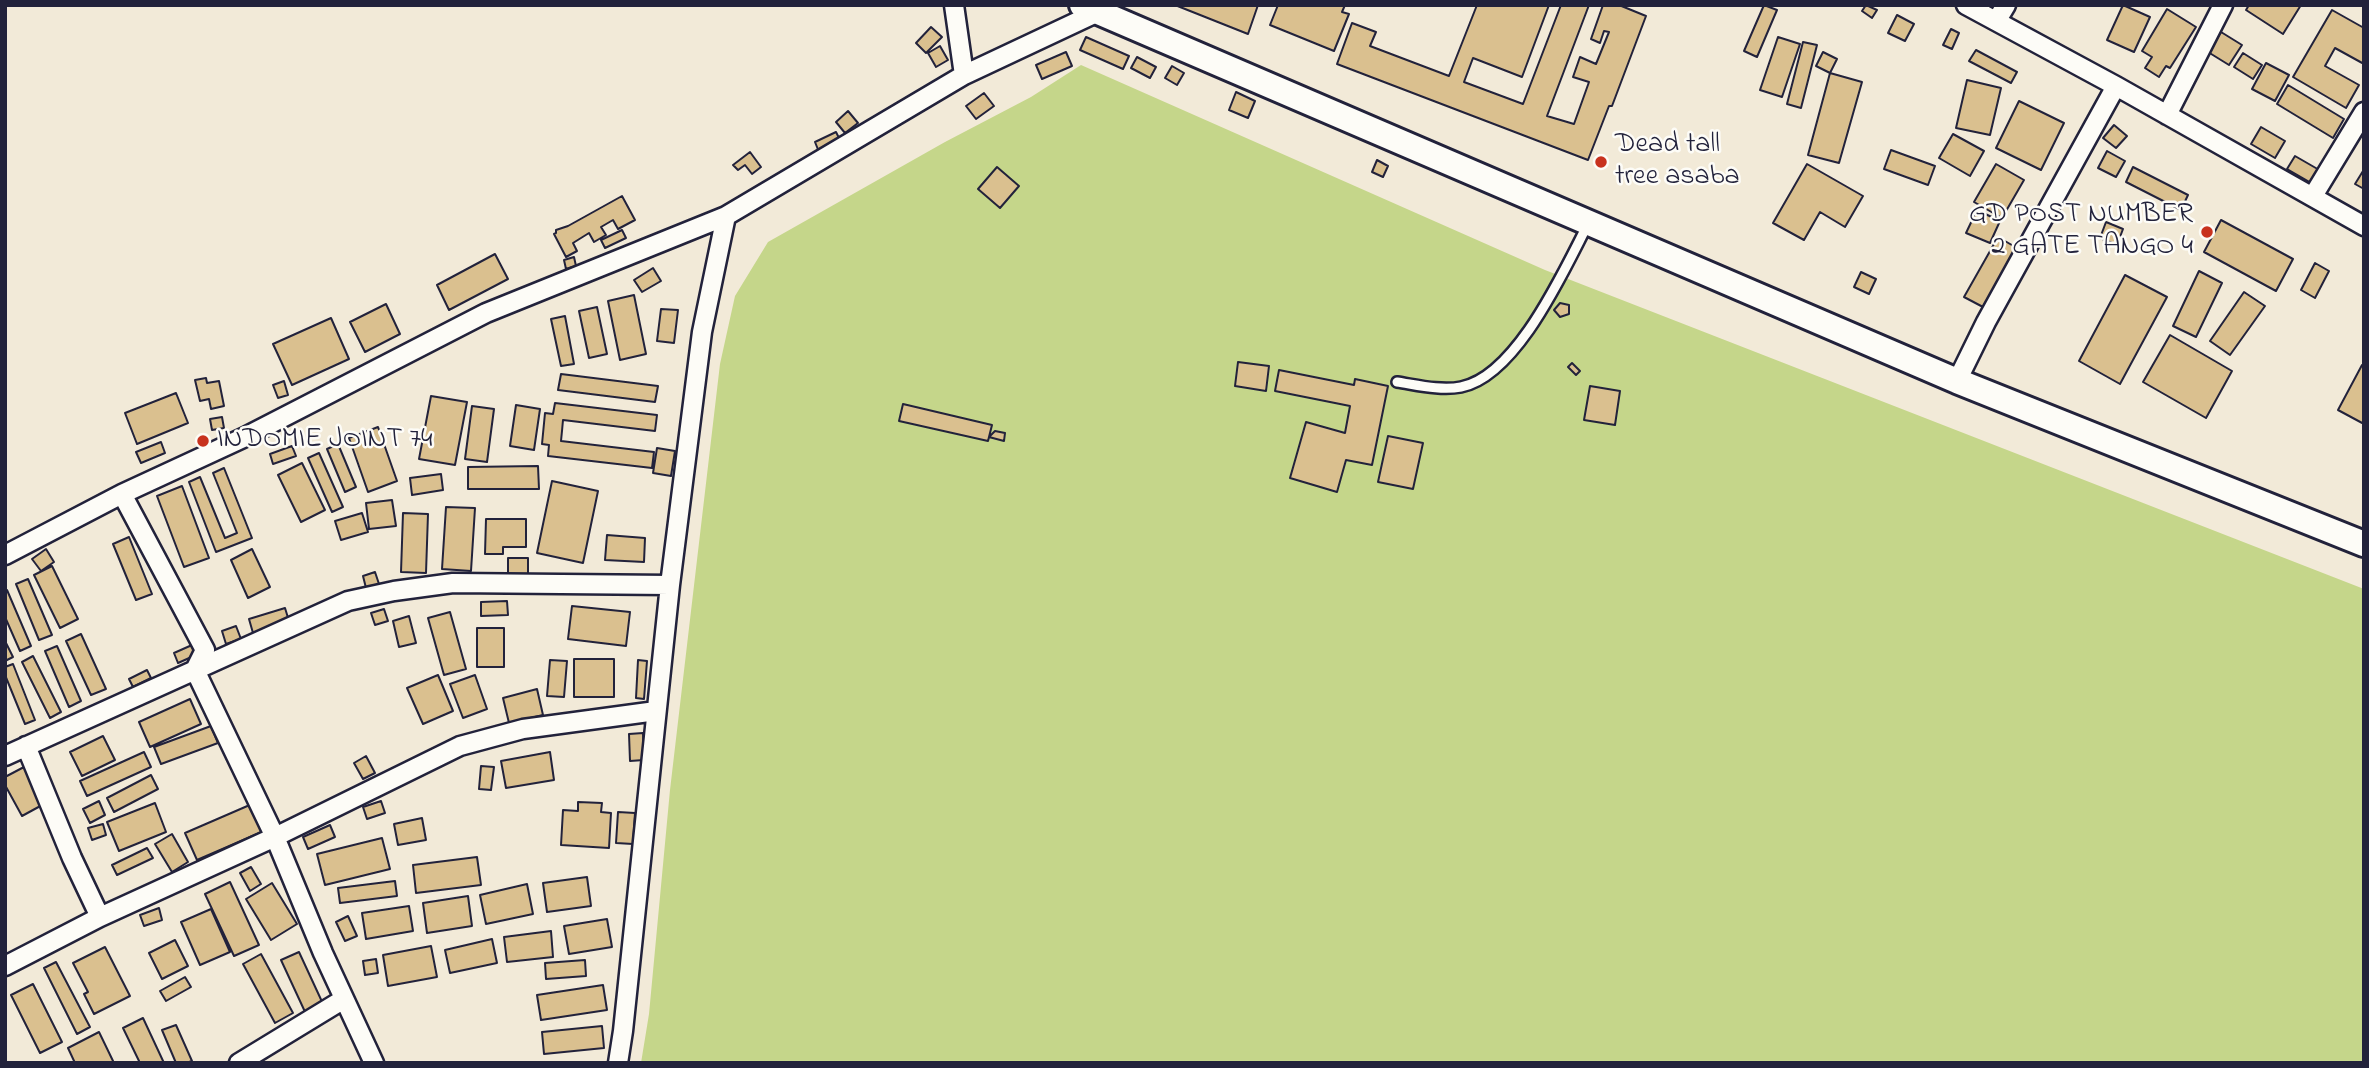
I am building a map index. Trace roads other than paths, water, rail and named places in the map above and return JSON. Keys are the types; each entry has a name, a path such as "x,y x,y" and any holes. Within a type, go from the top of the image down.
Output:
{"main road":[{"path":"1090,8 1957,381 2364,544"}],"street":[{"path":"954,5 964,75"},
{"path":"1966,5 2001,13 2167,116 2364,226"},
{"path":"2167,116 2223,5"},
{"path":"5,555 121,494 243,438 486,313 726,216 964,75 1090,8"},
{"path":"1957,381 1986,321 2116,86"},
{"path":"2313,196 2364,111"},
{"path":"618,1063 670,585 702,332 726,216"},
{"path":"121,494 205,650 195,670"},
{"path":"5,756 348,601 453,583 670,585"},
{"path":"195,670 275,837 373,1063"},
{"path":"5,967 100,917 275,837 460,746 523,729 656,711"},
{"path":"26,746 72,858 100,917"},
{"path":"239,1063 344,999"}],"lane":[{"path":"1397,382 1458,388 1471,385 1507,358 1534,323 1588,222"}],"place":[{"name":"Dead tall tree asaba","path":"1601,162"},
{"name":"GD POST NUMBER 2 GATE TANGO 4","path":"2207,232"},
{"name":"INDOMIE JOINT 74","path":"203,441"}]}
